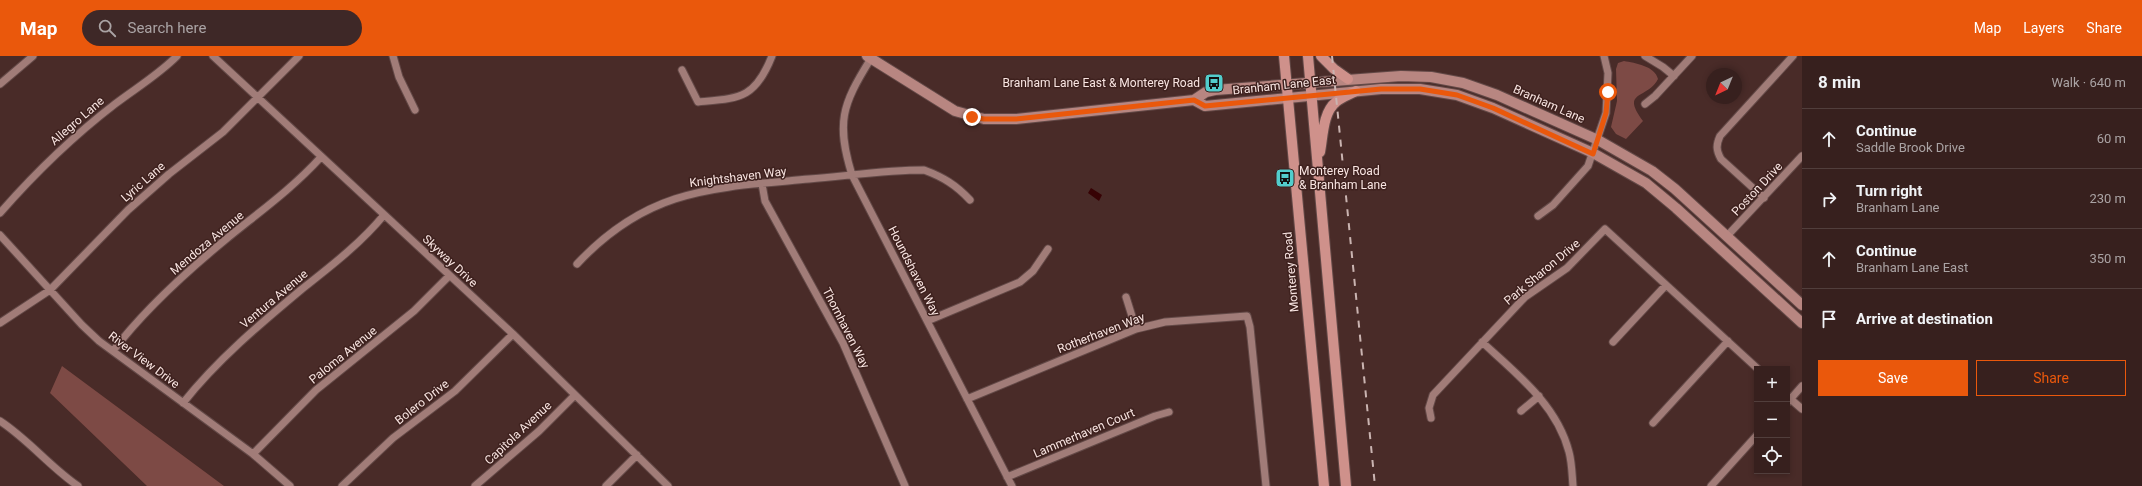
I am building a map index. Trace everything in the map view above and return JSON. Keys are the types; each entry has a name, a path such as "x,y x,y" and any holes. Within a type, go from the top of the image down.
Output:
{"main road":[{"name":"Monterey Road","path":"1284,56 1324,486"},
{"path":"1308,56 1346,486"},
{"path":"1321,56 1334,69 1348,79"},
{"name":"Branham Lane East","path":"869,58 955,111 984,119 1016,119 1194,100 1206,92 1348,79"},
{"name":"Branham Lane","path":"1348,79 1424,77 1463,84 1497,95 1598,140 1652,171 1675,189 1802,305"},
{"path":"1317,164 1328,113 1337,101 1356,91 1381,89 1420,89 1457,95 1493,108 1617,165 1658,193 1802,323"},
{"name":"Branham Lane East","path":"1194,100 1205,106 1356,91"}],"street":[{"path":"0,84 33,56"},
{"name":"Allegro Lane","path":"0,213 30,179 72,139 116,103 164,69 177,56"},
{"name":"Skyway Drive","path":"213,56 513,334 668,486"},
{"name":"Lyric Lane","path":"0,323 50,290 128,210 169,174 223,132 299,56"},
{"path":"393,56 399,77 415,110"},
{"path":"682,70 698,102 735,99 748,92 759,82 772,56"},
{"path":"1538,216 1553,205 1588,166 1593,154 1606,113 1608,73 1604,56"},
{"path":"1645,56 1663,66 1674,76"},
{"path":"1645,104 1655,96 1692,56"},
{"path":"1764,198 1721,159 1717,152 1716,144 1720,136 1793,56"},
{"name":"Houndshaven Way","path":"869,58 849,95 845,110 843,130 846,154 852,175 1012,486"},
{"name":"Poston Drive","path":"1727,236 1802,156"},
{"name":"Mendoza Avenue","path":"113,352 161,298 192,268 280,198 321,157"},
{"name":"Knightshaven Way","path":"576,264 613,230 640,213 670,200 708,190 852,175 924,170 942,176 957,186 970,200"},
{"name":"Thornhaven Way","path":"762,184 764,201 843,343 905,486"},
{"name":"Ventura Avenue","path":"183,403 225,357 258,326 353,248 384,215"},
{"name":"Park Sharon Drive","path":"1431,418 1429,408 1434,395 1482,342 1526,297 1567,268 1605,229 1755,366"},
{"name":"River View Drive","path":"0,235 82,325 113,352 253,454 290,486"},
{"path":"927,321 1020,282 1033,271 1048,249"},
{"name":"Paloma Avenue","path":"253,454 316,390 414,311 449,276"},
{"path":"1613,342 1666,285"},
{"path":"1126,297 1136,329"},
{"name":"Rotherhaven Way","path":"967,399 1136,329 1165,322 1247,316 1250,327 1266,486"},
{"name":"Bolero Drive","path":"342,486 393,438 455,391 513,334"},
{"path":"1653,423 1728,341"},
{"path":"1482,342 1539,396 1558,422 1570,453 1573,486"},
{"path":"1790,397 1802,386"},
{"name":"Capitola Avenue","path":"475,486 539,432 575,395"},
{"path":"1521,411 1539,396"},
{"path":"1790,400 1802,409"},
{"name":"Lammerhaven Court","path":"1007,477 1155,416 1169,412"},
{"path":"0,421 36,449 60,474 78,486"},
{"path":"1710,486 1754,438"},
{"path":"606,486 637,455"}],"shaded area":[{"path":"1624,61 1649,68 1658,79 1653,86 1638,96 1635,100 1634,104 1643,121 1626,139 1616,134 1611,127 1617,101 1616,69 1618,63"},
{"path":"1091,188 1102,195 1099,201 1088,193"},
{"path":"62,366 224,486 147,486 50,393"}],"railway":[{"path":"1332,56 1375,486"}],"place":[{"name":"Branham Lane East & Monterey Road","path":"1214,83"},
{"name":"Monterey Road & Branham Lane","path":"1285,178"}],"route":[{"path":"972,117 984,119 1016,119 1194,100 1205,106 1381,89 1420,89 1457,95 1493,108 1593,154 1606,113 1608,92"}]}
